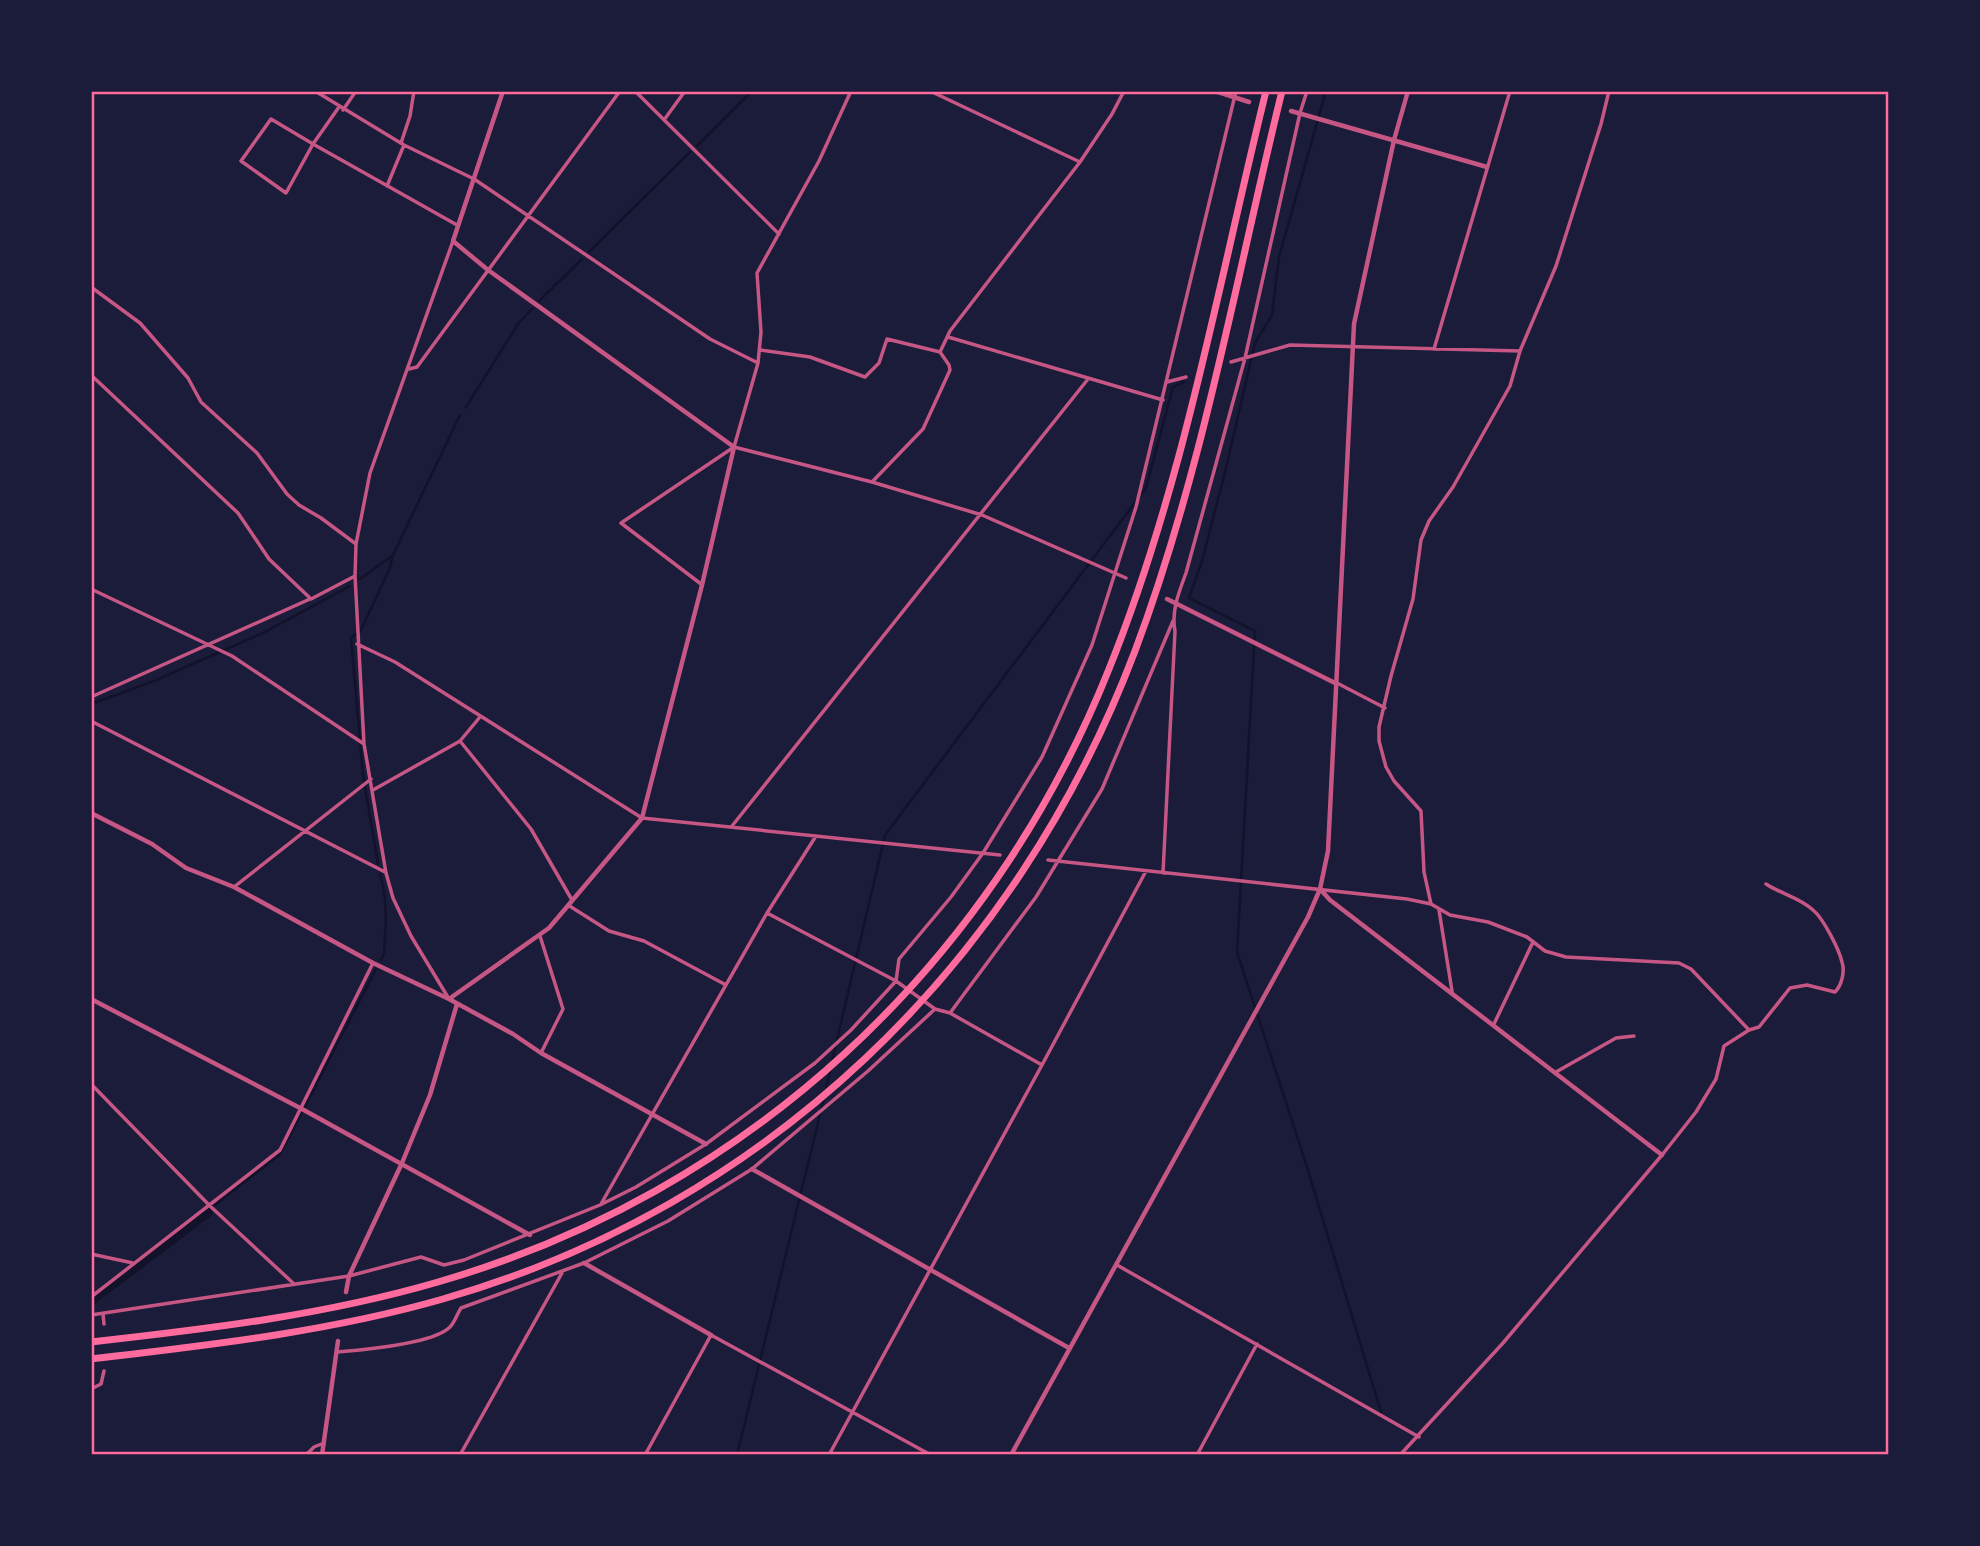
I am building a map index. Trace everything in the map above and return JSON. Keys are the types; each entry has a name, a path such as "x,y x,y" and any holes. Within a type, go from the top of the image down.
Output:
{"highway":[{"path":"91,1342 229,1326 353,1304 440,1282 573,1233 659,1190 703,1164 771,1116 870,1031 922,976 968,919 1023,839 1064,767 1113,661 1143,577 1175,468 1266,91"},
{"path":"91,1359 300,1332 355,1322 449,1298 533,1269 623,1228 708,1181 781,1130 881,1044 936,987 1004,900 1046,836 1096,743 1132,657 1163,570 1191,471 1282,91"}],"street":[{"path":"315,91 402,144 474,179 710,339 758,363"},
{"path":"356,91 313,144 286,193 242,162 271,119 313,144 458,226"},
{"path":"387,186 410,116 414,91"},
{"path":"449,999 411,936 393,898 386,873 364,744 357,644 356,544 370,473 409,369 503,91"},
{"path":"409,369 417,367 620,91"},
{"path":"635,91 779,234"},
{"path":"664,120 685,91"},
{"path":"449,999 540,936 642,818 702,585 734,447 758,363 761,332 757,273 819,161 851,91"},
{"path":"930,91 1080,162"},
{"path":"940,352 964,312 1080,162 1124,91"},
{"path":"1215,91 1236,94 1249,102"},
{"path":"950,1013 1036,897 1102,789 1173,621 1245,358 1307,91"},
{"path":"1011,1455 1308,917 1320,889 1328,850 1354,324 1394,140 1408,91"},
{"path":"1434,349 1510,91"},
{"path":"1431,904 1424,872 1422,811 1394,781 1386,766 1379,741 1379,727 1413,599 1421,540 1429,521 1453,487 1510,386 1520,351 1556,266 1609,91"},
{"path":"91,1315 349,1276 421,1257 444,1265 452,1264 530,1235 636,1187 706,1144 815,1063 851,1030 896,981 899,959 951,897 983,853 1042,757 1092,645 1136,507 1236,94"},
{"path":"1291,111 1487,167"},
{"path":"453,242 734,447 872,482 982,514 1126,578"},
{"path":"91,287 140,323 188,378 201,402 257,453 293,500 356,544"},
{"path":"948,337 1163,400"},
{"path":"760,350 810,357 865,377 879,363 887,339 940,352 950,370 922,429 872,482"},
{"path":"1231,362 1290,345 1520,351"},
{"path":"91,375 238,513 269,559 311,599"},
{"path":"1167,382 1186,377"},
{"path":"732,827 1088,379"},
{"path":"702,585 621,523 734,447"},
{"path":"91,697 311,599 355,576"},
{"path":"91,589 232,656 364,744"},
{"path":"1167,599 1385,708"},
{"path":"1163,873 1175,631 1173,621"},
{"path":"357,644 395,662 642,818 1000,855"},
{"path":"373,790 460,741 480,717"},
{"path":"91,721 386,873"},
{"path":"460,741 531,829 570,903 609,931 645,941 726,985"},
{"path":"234,887 371,779"},
{"path":"91,813 152,844 186,868 234,887 373,963 449,999 706,1144"},
{"path":"600,1205 767,913 816,836"},
{"path":"1048,860 1407,899 1431,904 1450,915 1488,922 1533,942 1545,951 1566,957 1679,963 1691,969 1749,1030"},
{"path":"829,1455 1146,871"},
{"path":"1400,1455 1503,1343 1662,1155 1696,1112 1716,1079 1724,1046 1749,1030 1759,1027 1790,988 1807,985 1835,992 1840,986 1843,963 1815,911 1766,884"},
{"path":"1320,889 1330,900 1662,1155"},
{"path":"1439,910 1452,992"},
{"path":"767,913 896,981 935,1009 950,1013 1042,1065"},
{"path":"540,936 563,1009 541,1053"},
{"path":"1494,1024 1533,942"},
{"path":"91,1297 280,1150 373,963"},
{"path":"91,999 302,1109 530,1235"},
{"path":"346,1292 349,1276 402,1163 430,1095 457,1004"},
{"path":"337,1352 394,1347 439,1333 450,1327 461,1308 584,1263 668,1221 752,1169 868,1072 935,1009"},
{"path":"1556,1072 1616,1038 1634,1037"},
{"path":"91,1084 211,1206 293,1283"},
{"path":"752,1169 1069,1348"},
{"path":"91,1254 133,1263"},
{"path":"584,1263 931,1455"},
{"path":"1115,1264 1419,1437"},
{"path":"460,1455 563,1271"},
{"path":"103,1314 104,1324"},
{"path":"645,1455 711,1335"},
{"path":"322,1455 338,1341"},
{"path":"1197,1455 1257,1345"},
{"path":"91,1389 101,1384 104,1371"},
{"path":"306,1455 314,1447 324,1443"}],"waterway":[{"path":"697,146 752,91"},
{"path":"1326,91 1279,257 1272,315 1255,343 1202,561 1189,598 1255,631 1237,952 1307,1167 1381,1412"},
{"path":"589,252 690,152"},
{"path":"539,301 582,259"},
{"path":"466,407 518,324 532,309"},
{"path":"832,1061 885,835 1146,488 1173,387 1184,382"},
{"path":"360,579 393,555 460,415"},
{"path":"378,864 363,775 351,638 361,630 389,570 393,555"},
{"path":"91,704 154,681 263,633 350,586"},
{"path":"380,874 386,913 384,954 381,960"},
{"path":"215,1205 279,1155 376,969"},
{"path":"826,1088 831,1067"},
{"path":"737,1455 825,1094"},
{"path":"101,1293 208,1212"},
{"path":"91,1301 97,1296"}]}
